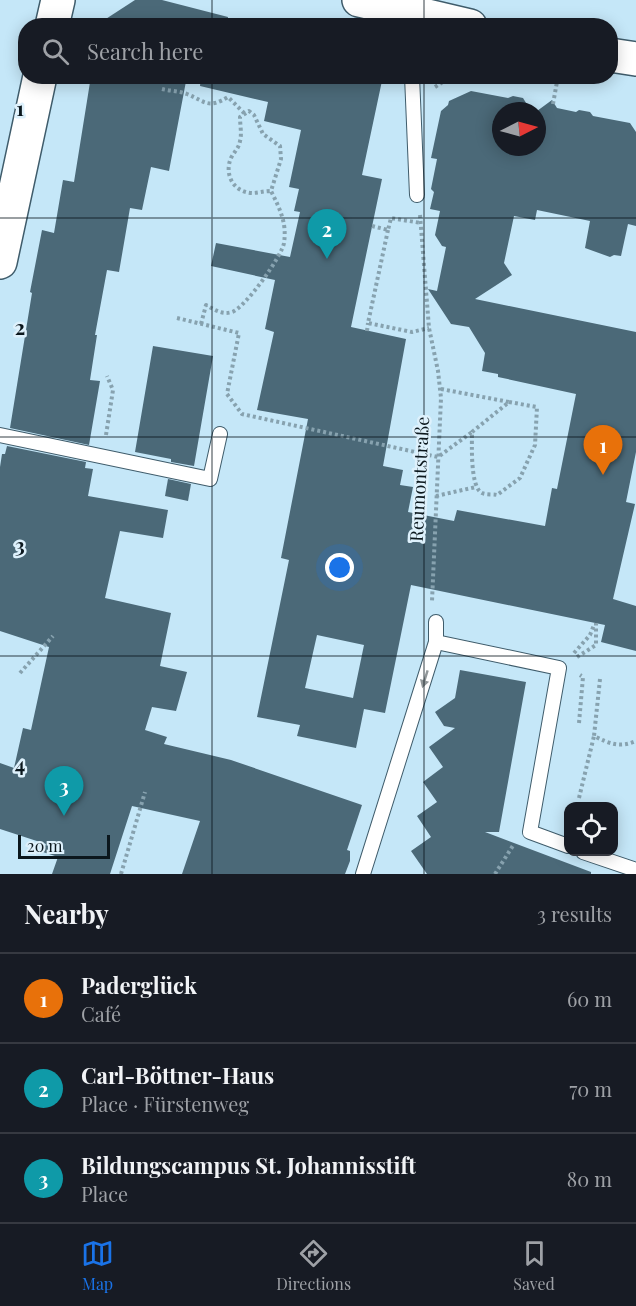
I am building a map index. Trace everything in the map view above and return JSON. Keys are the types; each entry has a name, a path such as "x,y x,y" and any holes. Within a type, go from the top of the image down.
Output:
{"main road":[{"path":"54,18 58,0"},
{"path":"359,0 410,18"},
{"path":"618,56 636,59"},
{"path":"0,262 38,84"}],"lane":[{"path":"412,84 417,195"},
{"path":"0,435 210,479 220,434"},
{"path":"363,874 436,642 436,622"},
{"path":"436,642 559,668 530,832 564,845"},
{"path":"595,856 636,870"}],"path":[{"path":"553,104 557,84"},
{"path":"162,89 188,95 209,105 228,97 244,113"},
{"path":"201,324 207,305 219,312 232,312 244,304 278,260 284,246 284,218 271,190 281,159 280,146 262,134 254,115 249,111 240,117 241,138 228,168 229,178 243,192 271,190"},
{"name":"Reumontstraße","path":"417,195 429,328 441,389 431,595 436,622"},
{"path":"367,331 391,219 421,223"},
{"path":"372,226 388,230"},
{"path":"177,318 239,333 227,394 242,414 438,456 509,402"},
{"path":"368,323 412,333 429,328"},
{"path":"103,456 113,390 107,376"},
{"path":"441,389 537,407 534,446 520,478 497,495 482,493 476,487 472,462 472,432"},
{"path":"436,496 476,487"},
{"path":"559,668 596,645 596,623 590,635"},
{"path":"20,673 53,636"},
{"path":"579,723 583,677"},
{"path":"579,798 594,736 600,679"},
{"path":"594,736 609,743 624,746 636,741"},
{"path":"121,874 145,792"},
{"path":"495,874 519,837 530,832"}],"building":[{"path":"135,0 162,0 228,17 228,18 107,18"},
{"path":"90,84 185,84 169,171 151,167 142,210 130,208 119,272 107,270 95,335 97,335 90,380 100,381 89,445 10,428 32,293 30,292 42,230 54,233 63,180 74,182"},
{"path":"200,84 381,84 362,175 382,179 351,327 406,339 383,466 403,470 400,485 413,487 408,512 454,521 457,510 545,526 552,488 557,489 576,394 498,377 498,374 482,371 485,353 469,327 451,324 428,289 437,291 446,247 442,246 435,235 440,211 430,209 437,159 431,158 441,111 449,101 471,91 508,98 513,96 523,98 525,102 492,102 492,156 546,156 546,104 552,100 557,108 590,112 593,116 630,123 636,132 636,226 628,224 621,256 610,257 585,248 590,221 537,210 535,220 514,216 504,263 512,275 475,299 636,332 636,452 626,502 635,504 613,599 636,606 636,651 601,642 605,625 411,585 385,713 364,709 356,748 297,736 300,725 257,717 289,560 281,558 308,419 257,410 274,332 265,329 275,280 211,266 216,243 290,257 300,212 294,211 299,189 289,187 301,130 264,121 268,102 200,86","holes":["317,635 364,645 353,698 305,688"]},
{"path":"153,346 213,356 194,466 135,452"},
{"path":"7,446 86,462 85,468 93,469 88,496 168,510 163,538 120,531 105,598 171,613 160,666 187,672 176,711 152,707 145,730 167,737 164,744 231,760 362,805 347,850 350,851 350,861 345,874 182,874 200,821 132,806 110,874 52,874 58,857 43,852 46,844 0,829 0,763 14,768 23,728 31,730 49,647 0,631 0,467 2,454 5,454"},
{"path":"168,479 191,484 188,501 165,496"},
{"path":"460,670 526,682 499,832 485,832 591,872 591,874 427,874 411,851 431,837 417,816 437,802 423,782 443,767 429,747 455,728 444,726 435,712 455,698"}],"place":[{"name":"Carl-Böttner-Haus","path":"327,259"},
{"name":"Paderglück","path":"603,475"},
{"name":"Bildungscampus St. Johannisstift","path":"64,816"}]}
